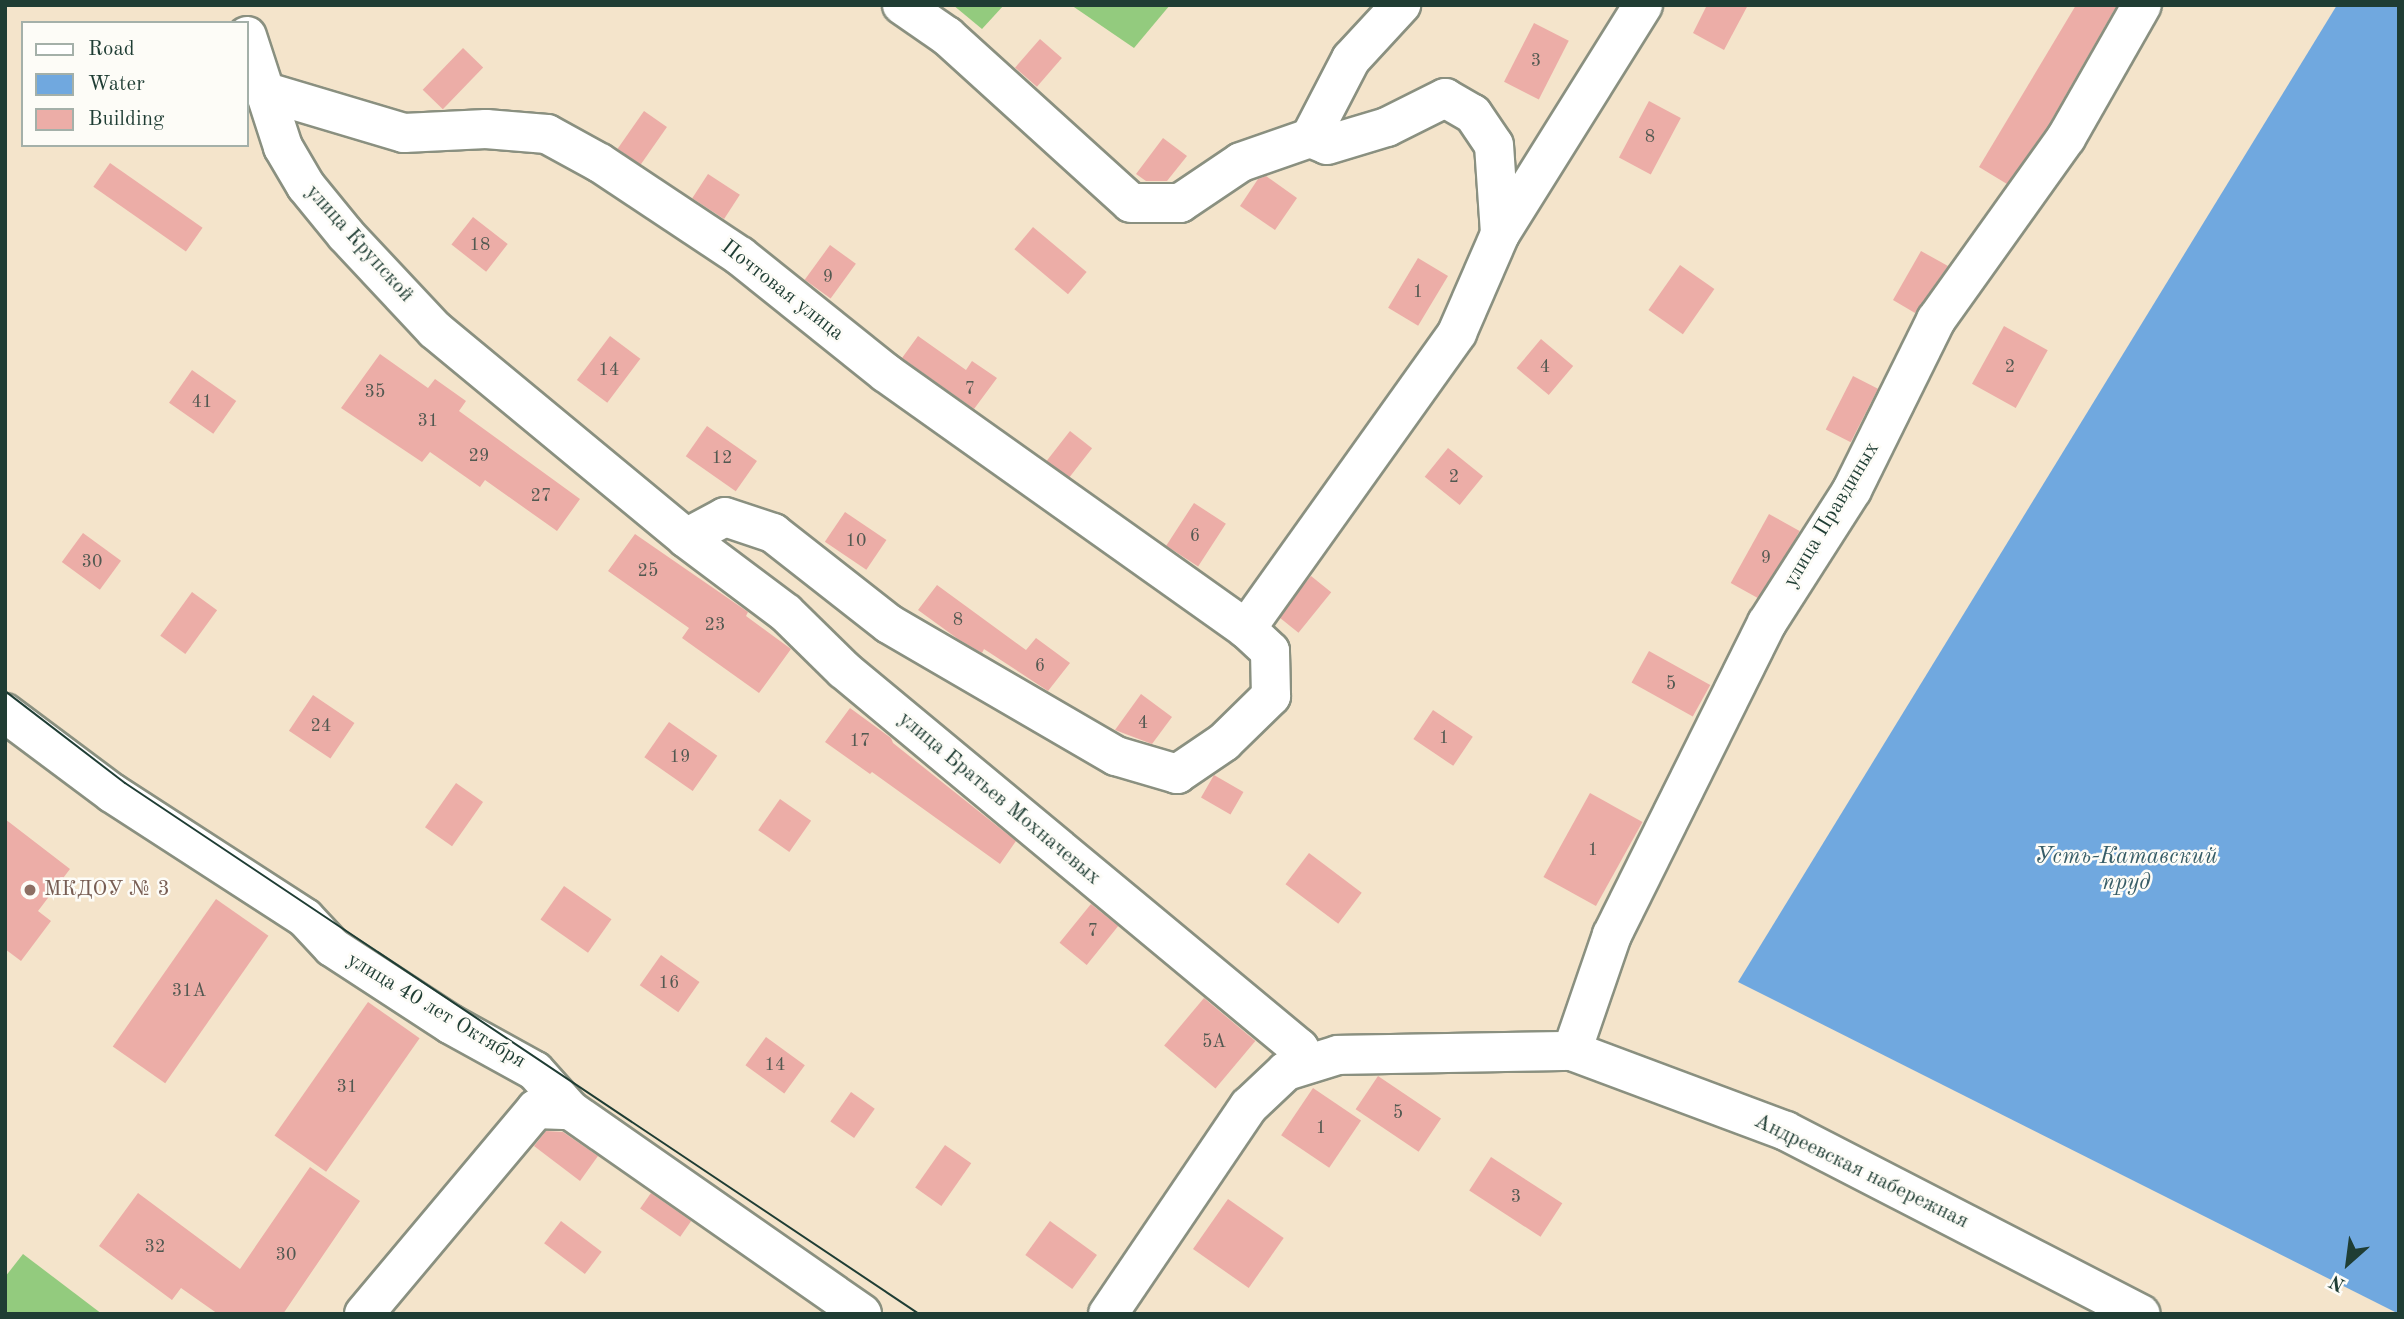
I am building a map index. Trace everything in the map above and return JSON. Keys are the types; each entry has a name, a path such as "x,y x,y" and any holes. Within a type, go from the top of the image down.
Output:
{"street":[{"path":"902,5 947,36 1130,203 1180,203 1241,162 1310,138 1327,145 1387,127 1445,98 1473,114 1494,145 1500,234"},
{"path":"1310,138 1351,59 1401,5"},
{"path":"1246,629 1457,333 1500,234 1643,5"},
{"name":"улица Правдиных","path":"1572,1051 1612,935 1767,623 1852,490 1936,320 2066,138 2142,5"},
{"name":"улица Крупской","path":"248,40 262,91 283,146 306,186 435,330 686,538"},
{"name":"Почтовая улица","path":"262,91 404,133 486,129 547,134 600,163 740,256 886,373 1246,629 1270,651 1271,696 1224,743 1177,774 1116,756 889,624 773,533 725,517 686,538"},
{"name":"улица Братьев Мохначевых","path":"686,538 786,613 844,670 1299,1048 1308,1064"},
{"name":"улица 40 лет Октября","path":"5,713 112,793 305,918 332,947 450,1024 535,1071 569,1110 862,1314"},
{"path":"1108,1314 1249,1106 1286,1071 1338,1055 1572,1051"},
{"name":"Андреевская набережная","path":"1572,1051 1786,1131 2141,1314"},
{"path":"364,1314 536,1109 569,1110"}],"green space":[{"path":"953,5 1004,5 982,29"},
{"path":"1071,5 1170,5 1134,48"},
{"path":"23,1254 102,1314 5,1314 5,1277"}],"water":[{"name":"Усть-Катавский пруд","path":"2337,5 2399,5 2399,1314 1738,982"}],"building":[{"path":"1707,5 1748,5 1724,50 1693,33"},
{"path":"2076,5 2117,5 2048,126 2007,184 1979,167"},
{"path":"1534,23 1569,41 1539,100 1504,82"},
{"path":"1040,39 1062,58 1037,87 1015,68"},
{"path":"463,48 483,67 443,109 423,90"},
{"path":"1649,101 1681,118 1651,174 1619,158"},
{"path":"644,111 667,127 641,165 618,149"},
{"path":"1163,138 1187,156 1167,181 1146,181 1136,174"},
{"path":"110,163 203,228 186,252 93,187"},
{"path":"708,174 740,195 724,219 692,198"},
{"path":"1266,176 1297,198 1275,230 1240,206 1258,179"},
{"path":"473,217 508,244 486,272 451,245"},
{"path":"1033,227 1087,272 1068,294 1014,249"},
{"path":"830,245 856,264 831,299 805,280"},
{"path":"1921,251 1948,266 1915,313 1893,300"},
{"path":"1418,258 1448,276 1418,326 1388,308"},
{"path":"1680,265 1714,289 1683,334 1648,310"},
{"path":"2004,326 2048,350 2016,408 1972,384"},
{"path":"610,336 640,359 607,403 577,380"},
{"path":"918,336 966,370 972,361 997,378 974,409 902,358"},
{"path":"1541,339 1573,366 1549,395 1517,368"},
{"path":"380,354 428,388 435,379 466,401 459,411 580,499 557,531 485,480 480,487 430,452 422,462 341,408"},
{"path":"192,370 236,401 213,434 169,403"},
{"path":"1853,376 1878,389 1851,442 1826,429"},
{"path":"707,426 757,461 736,491 686,456"},
{"path":"1070,431 1092,448 1069,478 1047,461"},
{"path":"1448,448 1483,476 1460,505 1425,477"},
{"path":"1194,503 1226,524 1198,566 1166,546"},
{"path":"845,512 886,540 866,570 825,542"},
{"path":"1769,514 1800,531 1761,600 1731,583"},
{"path":"83,533 121,561 100,590 62,562"},
{"path":"635,534 748,612 746,616 791,649 759,693 682,638 689,628 608,571"},
{"path":"1311,576 1331,592 1298,633 1278,616"},
{"path":"937,585 1026,650 1036,638 1070,663 1048,691 984,649 982,653 958,639 918,610"},
{"path":"192,592 217,610 185,654 160,636"},
{"path":"1649,651 1710,685 1693,716 1632,682"},
{"path":"1141,694 1172,717 1152,744 1115,730"},
{"path":"313,695 354,723 330,759 289,731"},
{"path":"850,708 891,738 893,743 1016,841 1000,864 872,772 870,774 825,742"},
{"path":"1433,710 1473,737 1453,766 1413,739"},
{"path":"669,722 717,756 693,791 644,757"},
{"path":"1214,775 1243,792 1230,815 1201,798"},
{"path":"456,783 483,802 452,846 425,827"},
{"path":"1590,793 1642,822 1596,906 1543,877"},
{"path":"780,799 811,821 789,852 758,830"},
{"name":"МКДОУ № 3","path":"5,819 70,869 38,911 51,921 21,961 5,949"},
{"path":"1309,853 1362,893 1338,924 1286,884"},
{"path":"564,886 612,919 588,953 540,920"},
{"path":"216,899 268,936 165,1083 113,1046"},
{"path":"1091,904 1118,926 1087,965 1060,943"},
{"path":"661,955 700,982 678,1012 640,985"},
{"path":"1204,998 1255,1041 1215,1089 1164,1045"},
{"path":"368,1002 420,1038 326,1172 275,1136"},
{"path":"766,1037 805,1065 784,1094 745,1065"},
{"path":"1378,1076 1441,1118 1419,1152 1356,1109"},
{"path":"1313,1088 1361,1120 1329,1168 1281,1135"},
{"path":"851,1092 875,1109 854,1138 830,1121"},
{"path":"546,1131 563,1132 598,1156 580,1181 534,1146"},
{"path":"945,1145 971,1163 941,1206 915,1188"},
{"path":"1491,1157 1562,1203 1541,1237 1469,1191"},
{"path":"310,1167 360,1201 283,1314 218,1314 181,1288 172,1300 99,1246 138,1193 240,1269"},
{"path":"651,1193 691,1221 680,1237 640,1209"},
{"path":"1228,1199 1284,1238 1249,1288 1193,1249"},
{"path":"561,1221 602,1252 585,1274 544,1243"},
{"path":"1050,1221 1097,1255 1072,1289 1025,1255"}],"tram line":[{"path":"5,691 125,783 919,1314"}],"place":[{"name":"МКДОУ № 3","path":"30,890"}]}
